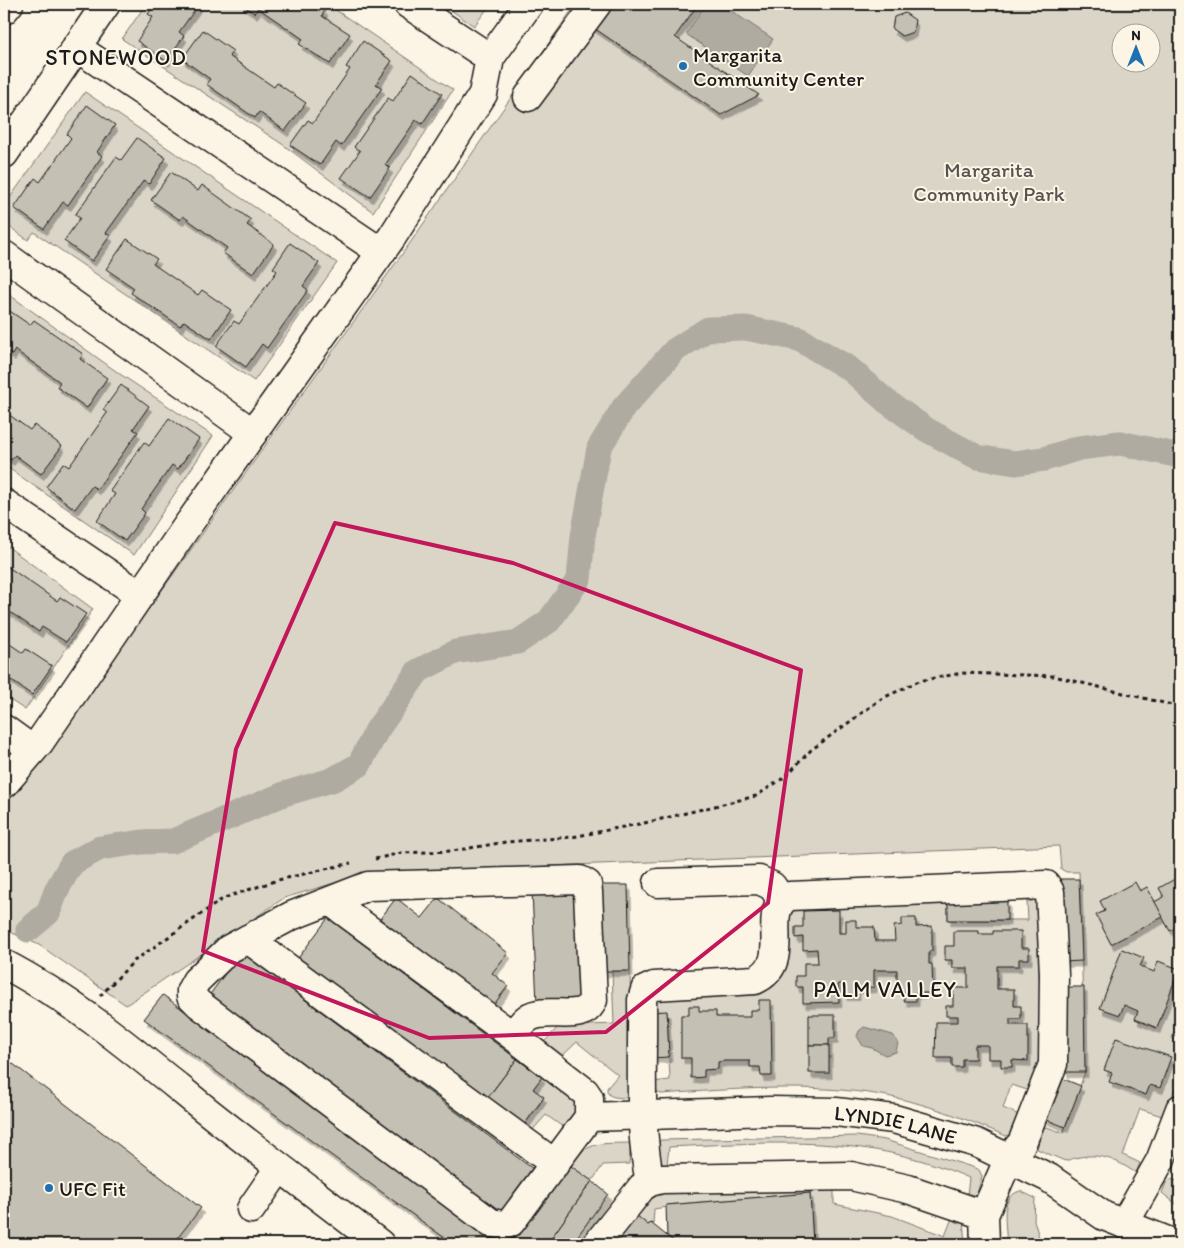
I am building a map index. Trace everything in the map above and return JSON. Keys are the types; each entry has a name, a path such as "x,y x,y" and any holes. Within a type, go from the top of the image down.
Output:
{"street":[{"path":"4,10 9,4"},
{"path":"4,154 106,4"},
{"path":"408,4 490,58"},
{"path":"4,784 33,750 381,252 483,94 490,58 529,4"},
{"path":"528,97 597,4"},
{"path":"76,47 381,252"},
{"path":"4,255 253,433"},
{"path":"4,503 140,595"},
{"path":"4,729 33,750"},
{"path":"330,901 513,1036 585,1092 589,1098 589,1118 511,1222 505,1226 491,1223 191,996 191,990 196,981 229,949 291,916 368,886 580,880 587,884 593,1000 591,1008 584,1012 539,1014 528,1018 513,1036"},
{"path":"658,883 759,880 772,886 781,899"},
{"path":"650,1182 645,1162 643,1115 642,1000 645,990 654,986 755,980 764,976 771,969 775,958 776,907 781,899 790,896 1046,885 1050,892 1054,974 1053,1064 1022,1143 1009,1158 984,1215 985,1244"},
{"path":"248,939 555,1164"},
{"path":"4,964 31,978 120,1040 279,1168 380,1244"},
{"path":"1114,1220 1156,1168 1180,1109"},
{"name":"LYNDIE LANE","path":"589,1118 770,1111 846,1114 894,1120 977,1143 1049,1178 1114,1220 1175,1244"},
{"path":"251,1209 279,1168"},
{"path":"597,1244 642,1187 650,1182 662,1179 851,1176 908,1189 984,1215"}],"path":[{"path":"373,859 401,853 452,850 506,842 572,837 649,822 756,796 785,777 811,750 846,723 881,699 918,681 962,673 1054,676 1180,707"},
{"path":"85,1016 104,991 134,961 224,898 304,873 355,863"}],"highlighted area":[{"path":"335,523 513,563 801,670 768,903 606,1032 429,1038 203,951 236,749"}],"green space":[{"path":"146,4 327,4 453,90 373,212 282,144 122,39"},
{"path":"442,4 491,4 474,26"},
{"name":"Margarita Community Park","path":"576,4 1180,4 1180,1017 1172,1038 1180,1042 1180,1074 1165,1117 1140,1109 1123,1155 1140,1163 1136,1173 1110,1159 1102,1157 1085,1156 1065,1161 1037,1149 1042,1128 1047,1127 1063,1133 1085,1072 1079,872 1066,872 1061,869 1059,846 368,873 284,898 126,1005 39,945 8,931 4,918 4,803 17,793 410,243"},
{"path":"85,92 337,263 254,381 34,232 28,240 4,223 4,206"},
{"path":"4,291 120,374 213,436 134,555 4,465"},
{"path":"4,544 93,609 25,710 4,696"},
{"path":"1034,900 1037,903 1041,1035 1038,1073 1031,1091 1011,1085 1003,1108 1019,1115 1014,1132 1006,1136 930,1107 898,1098 855,1091 772,1088 661,1094 653,1091 653,1082 670,1080 667,1012 648,1012 657,997 755,995 770,988 780,978 784,968 788,918 794,906 948,901 948,920 1028,920 1027,902"},
{"path":"612,971 630,971 632,1092 627,1098 614,1097 607,1092 607,1088 618,1075 577,1042 561,1057 543,1043 563,1022 566,1026 614,1024"},
{"path":"542,1077 576,1103 578,1110 563,1127 546,1115 529,1134 522,1128 544,1098 533,1089"},
{"path":"857,1136 885,1140 979,1170 982,1176 977,1194 972,1197 967,1196 969,1178 932,1164 895,1154 821,1144 784,1143 669,1147 667,1165 659,1165 658,1143 661,1140"},
{"path":"631,1143 629,1164 603,1165 592,1181 568,1164 583,1151 596,1145"},
{"path":"1168,1178 1180,1182 1180,1207 1162,1193"},
{"path":"834,1187 834,1204 892,1216 945,1236 952,1218 963,1219 965,1244 813,1244 810,1193 666,1205 666,1207 654,1209 653,1224 650,1223 648,1225 636,1215 652,1196 659,1193"},
{"path":"1020,1191 1035,1198 1034,1220 1041,1244 1006,1244 1006,1207 1008,1200"}],"shaded area":[{"path":"706,4 721,4 773,39 748,76 686,34"},
{"path":"864,1027 893,1035 898,1042 896,1052 885,1055 872,1048 863,1046 857,1036"}],"building":[{"path":"155,4 199,4 179,32 184,36 166,61 137,41 153,17 148,14"},
{"path":"241,4 315,4 325,10 322,16 350,34 330,64 299,44 303,39 258,8 254,13"},
{"name":"Margarita Community Center","path":"607,4 698,4 675,37 759,95 721,115 591,26"},
{"path":"905,13 915,20 913,32 902,36 892,29 894,17"},
{"path":"203,30 233,51 229,56 274,87 277,83 306,103 285,131 259,112 255,118 206,84 210,79 182,59"},
{"path":"363,41 392,61 376,84 382,88 341,146 336,142 320,165 290,145 308,120 313,123 350,69 346,67"},
{"path":"412,73 442,94 422,124 416,120 385,165 390,168 370,197 341,178 360,151 354,147 388,98 393,101"},
{"path":"87,105 115,125 97,152 102,156 68,205 63,202 44,229 14,208 35,178 40,182 71,138 67,134"},
{"path":"137,138 166,158 149,184 144,180 106,233 110,236 92,261 64,241 80,218 75,215 116,157 121,160"},
{"path":"171,172 198,191 202,185 251,220 247,225 274,244 253,274 223,253 227,248 183,216 180,220 151,200"},
{"path":"127,239 157,259 153,264 198,295 202,290 231,310 211,339 184,321 180,326 131,293 134,288 106,269"},
{"path":"290,243 319,263 303,286 308,290 267,348 262,344 246,367 216,346 234,321 239,324 277,271 273,268"},
{"path":"4,307 30,325 34,320 83,354 80,359 107,378 87,408 57,387 60,382 15,350 12,355 4,349"},
{"path":"121,385 149,406 133,429 138,432 97,489 92,486 75,509 46,487 63,463 69,467 107,413 103,410"},
{"path":"4,411 30,430 34,425 62,446 41,474 15,455 11,460 4,455"},
{"path":"169,418 199,439 178,469 172,465 141,509 145,513 125,541 97,521 115,494 110,491 144,442 149,446"},
{"path":"4,564 57,601 60,597 86,614 66,642 42,627 39,632 4,608"},
{"path":"4,640 23,653 26,649 52,666 32,695 9,679 4,683"},
{"path":"1180,876 1180,925 1170,931 1154,902 1164,897 1159,888"},
{"path":"1060,879 1079,879 1082,961 1063,962"},
{"path":"1135,882 1140,891 1147,887 1163,917 1111,944 1096,915 1105,911 1100,901"},
{"path":"602,885 628,885 630,971 603,971"},
{"path":"575,890 579,1002 537,1004 532,891"},
{"path":"396,898 422,918 438,898 508,953 492,973 508,986 492,1007 380,919"},
{"path":"948,901 1007,901 1007,920 948,920"},
{"path":"839,910 839,933 846,933 846,920 856,920 856,927 874,927 875,941 895,941 894,926 902,925 902,918 916,918 916,927 932,926 932,951 929,951 929,964 932,964 933,993 916,993 916,1001 904,1001 904,991 897,991 897,970 874,970 874,987 857,988 857,995 844,995 844,984 838,984 839,1002 803,1003 803,987 796,987 796,976 804,976 804,963 818,963 817,949 803,950 803,937 795,938 795,927 803,927 803,911"},
{"path":"328,918 517,1059 485,1101 296,961"},
{"path":"954,931 979,931 979,934 993,934 993,931 1021,931 1021,948 1029,948 1029,959 1019,959 1019,966 997,966 997,989 1014,989 1014,1006 1021,1006 1021,1019 1010,1019 1010,1025 1028,1025 1028,1061 1012,1060 1012,1067 1001,1067 1001,1059 988,1059 988,1045 975,1045 975,1059 962,1059 962,1067 952,1067 952,1058 935,1058 936,1022 958,1022 958,1016 946,1016 946,1006 953,1006 953,988 968,988 968,968 952,968 952,960 945,960 945,946 954,946"},
{"path":"1122,949 1144,958 1140,966 1154,972 1158,961 1179,969 1157,1028 1135,1019 1138,1011 1124,1005 1120,1015 1100,1008"},
{"path":"241,952 533,1169 500,1214 208,997"},
{"path":"1063,987 1084,987 1085,1072 1065,1072"},
{"path":"163,995 500,1244 453,1244 144,1019"},
{"path":"759,1000 771,1000 772,1076 761,1076 760,1067 750,1067 750,1061 725,1061 718,1062 718,1069 704,1070 704,1077 691,1078 691,1058 681,1058 681,1015 689,1015 689,1006 699,1006 699,1011 716,1011 716,1017 750,1017 750,1010 759,1010"},
{"path":"667,1011 669,1057 650,1058 648,1012"},
{"path":"809,1015 835,1015 835,1038 829,1038 829,1045 809,1045"},
{"path":"1116,1038 1171,1057 1160,1088 1150,1085 1146,1095 1109,1082 1112,1073 1104,1070"},
{"path":"809,1045 829,1045 829,1073 809,1073"},
{"path":"4,1057 201,1208 173,1244 4,1244"},
{"path":"517,1059 542,1077 533,1089 544,1097 522,1128 486,1100"},
{"path":"1061,1078 1081,1086 1065,1127 1045,1119"},
{"path":"568,1164 592,1181 547,1244 509,1244"},
{"path":"592,1181 608,1194 572,1244 547,1244"},
{"path":"810,1193 813,1244 677,1244 667,1236 666,1205"},
{"path":"636,1215 648,1225 651,1223 677,1244 612,1244"}],"waterway":[{"path":"28,930 48,913 57,889 72,863 100,848 142,842 173,841 284,794 332,780 359,765 377,730 418,671 455,652 518,642 549,621 579,579 583,536 599,448 624,407 675,350 708,329 746,328 799,339 850,369 886,401 927,430 977,457 1015,463 1044,459 1079,448 1120,443 1180,456"}],"place":[{"name":"Margarita Community Center","path":"683,66"},
{"name":"UFC Fit","path":"49,1188"}],"district":[{"name":"STONEWOOD","path":"116,57"},
{"name":"PALM VALLEY","path":"885,989"}]}
